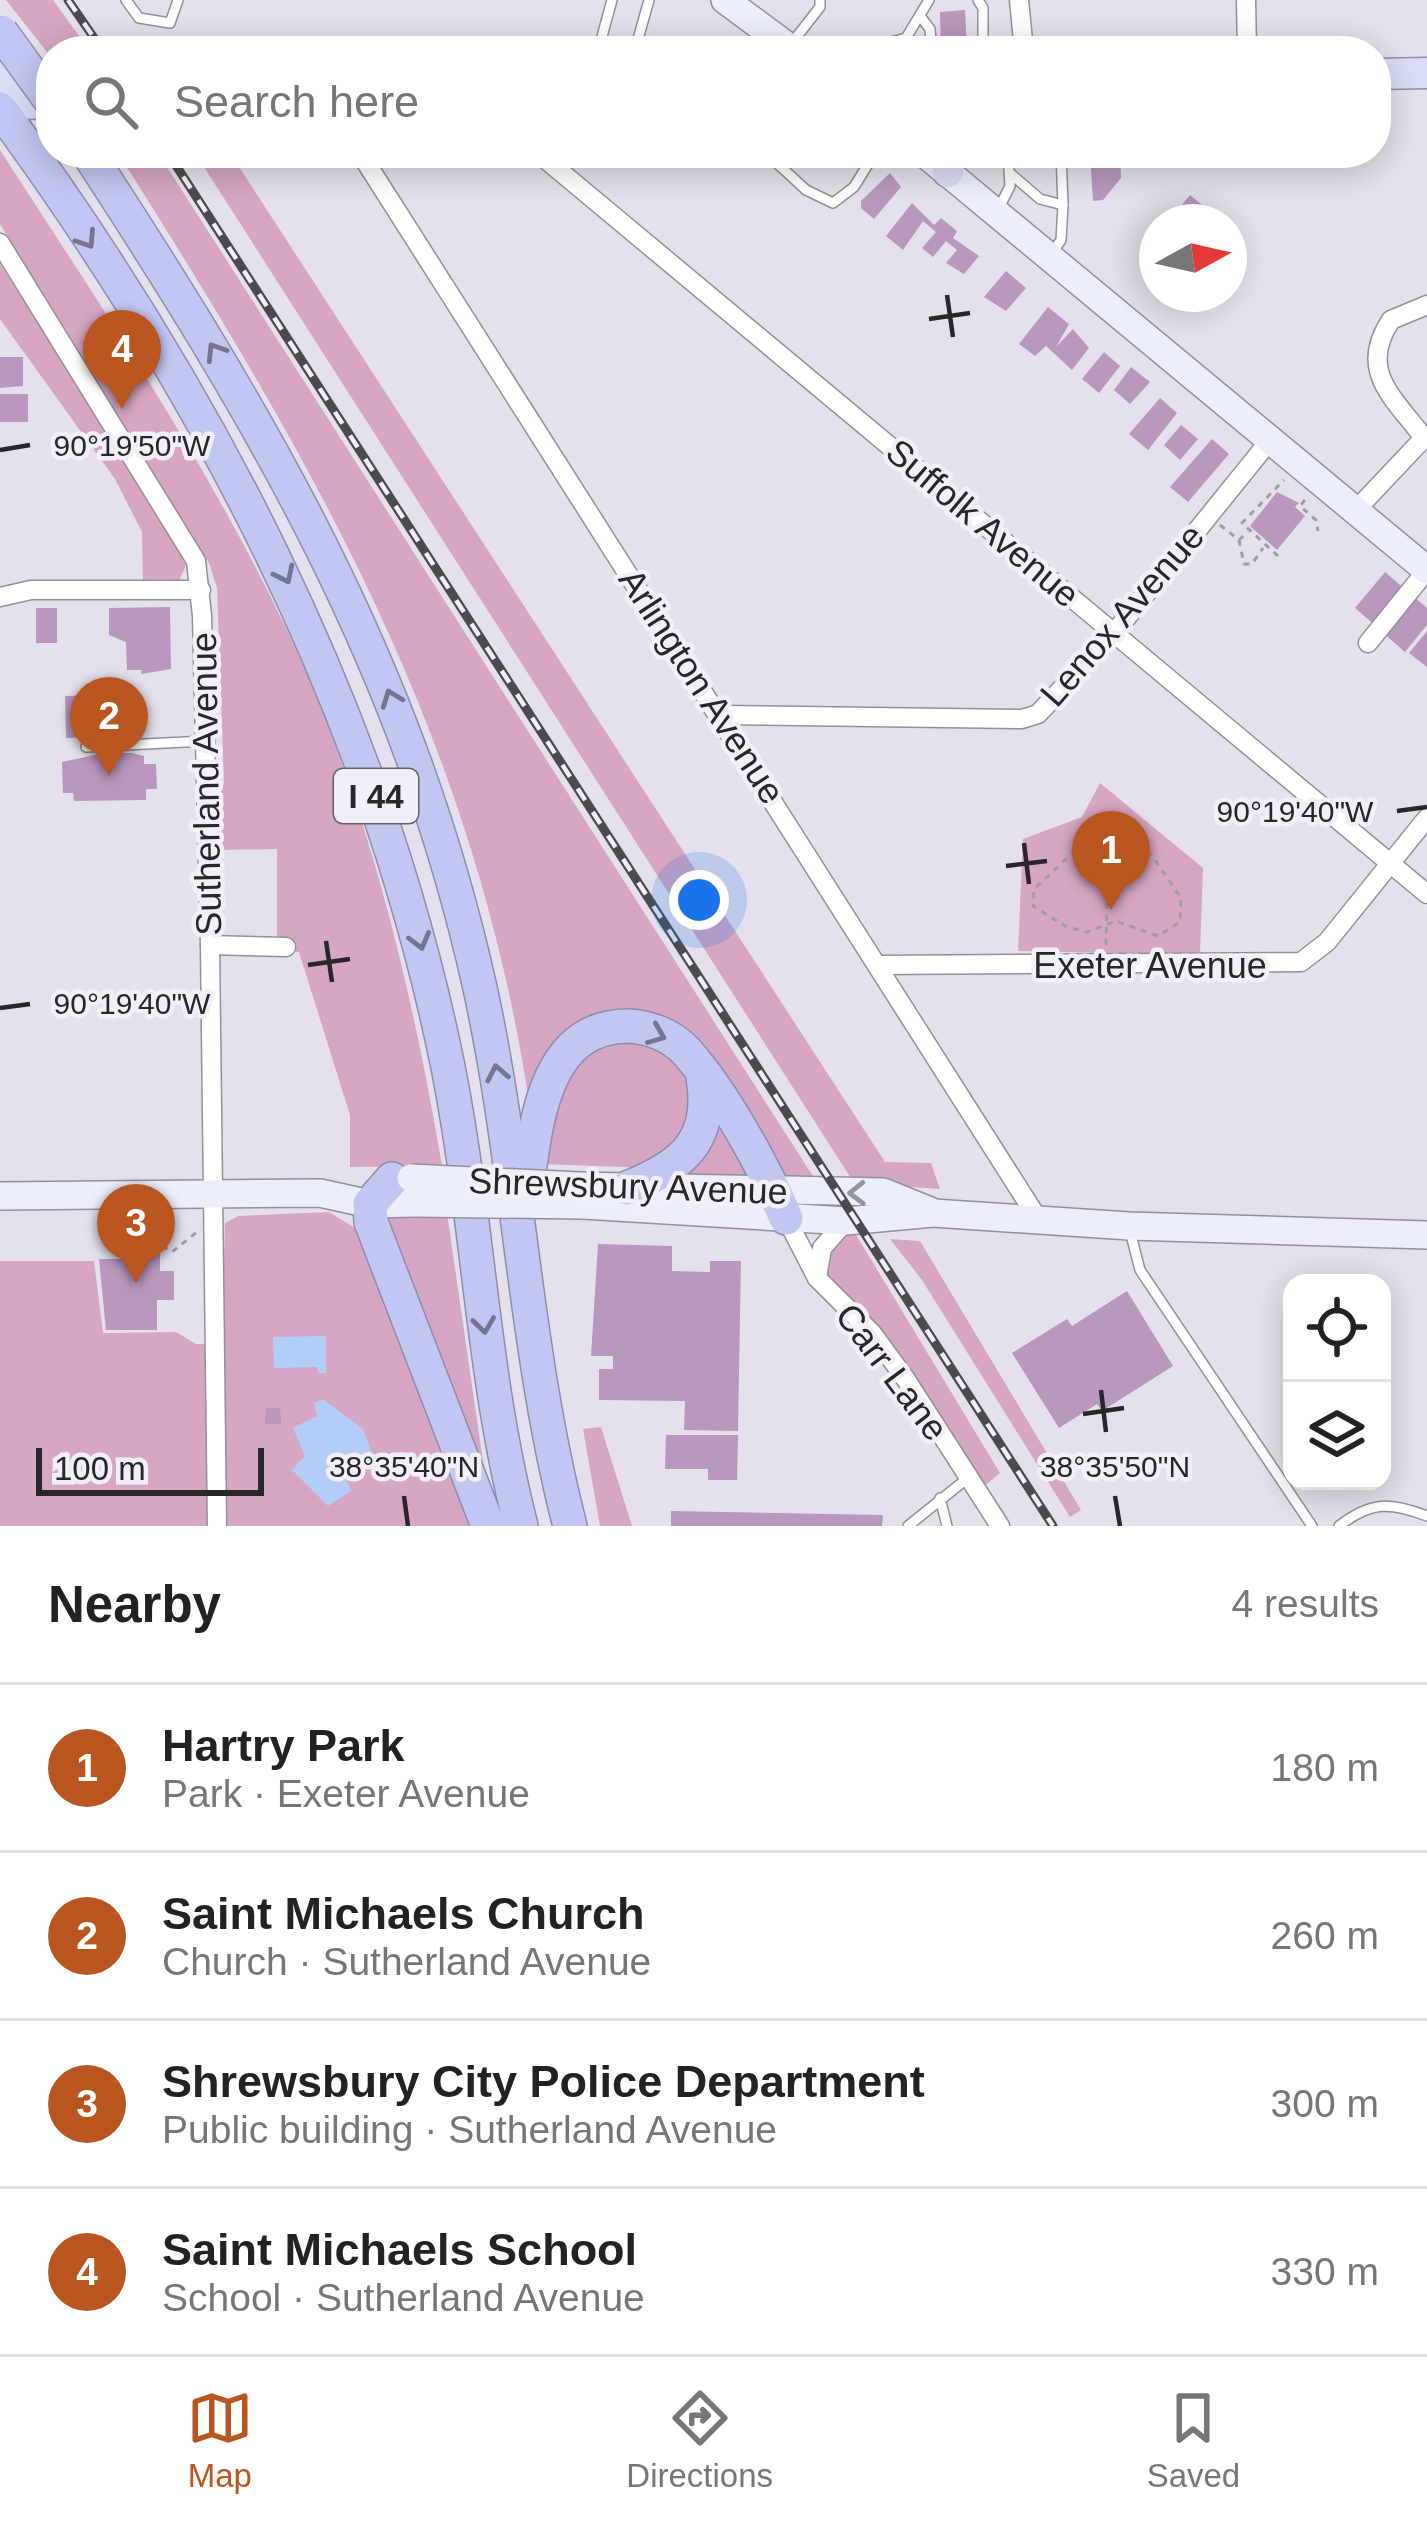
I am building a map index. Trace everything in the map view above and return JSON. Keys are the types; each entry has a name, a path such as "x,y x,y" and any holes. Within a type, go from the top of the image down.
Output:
{"highway":[{"path":"1,31 36,81"},
{"name":"I 44","path":"0,106 36,161"},
{"name":"I 44","path":"40,168 247,500 303,613 359,747 406,889 445,1050 496,1412 521,1526"},
{"name":"I 44","path":"97,168 268,438 378,664 459,901 496,1065 537,1364 570,1526"},
{"path":"521,1230 543,1094 573,1047 596,1032 646,1028 685,1051 781,1206"},
{"path":"627,1188 662,1174 695,1146 707,1102 703,1076"},
{"path":"397,1191 378,1246 488,1526"}],"main road":[{"path":"725,0 773,36"},
{"path":"1391,74 1427,73"},
{"path":"0,76 36,77"},
{"path":"0,106 36,103"},
{"path":"948,168 1427,570"},
{"name":"Shrewsbury Avenue","path":"582,1196 627,1188 781,1206 846,1222 934,1213 1129,1226 1427,1235"},
{"name":"Shrewsbury Avenue","path":"0,1196 397,1191 781,1206 883,1192 934,1213"}],"street":[{"path":"1019,0 1023,36"},
{"path":"1246,0 1246,36"},
{"name":"Arlington Avenue","path":"370,168 1040,1222"},
{"name":"Suffolk Avenue","path":"556,168 1427,894"},
{"name":"Sutherland Avenue","path":"0,243 185,537 200,590 217,1526"},
{"path":"1356,510 1425,437 1384,392 1375,360 1391,320 1427,305"},
{"name":"Lenox Avenue","path":"722,716 1022,718 1058,698 1271,440"},
{"path":"1368,643 1427,570"},
{"path":"0,597 31,590 200,590"},
{"name":"Exeter Avenue","path":"879,965 1300,962 1327,942 1427,818"},
{"path":"210,945 286,947"},
{"name":"Carr Lane","path":"781,1206 817,1279 872,1333 1000,1526"},
{"path":"817,1279 822,1248 846,1222"}],"lane":[{"path":"126,0 139,18 170,23 178,0"},
{"path":"602,36 612,0"},
{"path":"638,36 650,0"},
{"path":"907,36 929,0"},
{"path":"978,0 983,8 982,36"},
{"path":"799,36 820,4"},
{"path":"920,16 931,36"},
{"path":"782,168 806,190 833,203 854,188 866,168"},
{"path":"997,213 1011,168"},
{"path":"1049,256 1061,240 1062,168"},
{"path":"1012,174 1040,199 1064,205"},
{"path":"86,747 205,741"},
{"path":"1129,1226 1140,1270 1312,1526"},
{"path":"908,1526 969,1477"},
{"path":"940,1498 947,1526"},
{"path":"1339,1526 1361,1509 1382,1503 1427,1516"}],"path":[{"path":"1278,556 1242,523 1284,480"},
{"path":"1306,499 1300,506 1317,521 1318,531"},
{"path":"1209,516 1239,540 1244,564 1252,564 1265,546"},
{"path":"1239,540 1248,532"},
{"path":"1071,848 1108,855 1128,848 1148,850 1181,898 1183,915 1173,930 1158,937 1128,924 1107,925 1087,932 1067,927 1034,906 1034,890 1071,848"},
{"path":"1106,965 1108,855"},
{"path":"142,1252 143,1222"},
{"path":"116,1239 142,1239 172,1252 181,1240 197,1232"}],"shaded area":[{"path":"6,0 53,0 79,36 36,38"},
{"path":"0,150 221,503 314,690 382,891 416,1028 442,1166 350,1167 350,1115 299,952 277,951 277,849 218,850 218,801 224,783 217,588 209,563 0,224"},
{"path":"127,168 168,168 816,1181 778,1180 636,1017 528,1095 502,962 467,837 424,717 318,489"},
{"path":"205,168 240,168 885,1162 931,1163 940,1189 854,1183"},
{"path":"0,264 151,496 187,563 179,581 143,582 142,532 115,479 0,319"},
{"path":"1100,783 1203,868 1200,955 1018,951 1023,839 1082,817"},
{"path":"612,1038 649,1044 672,1056 688,1078 699,1114 649,1168 541,1164 570,1062"},
{"path":"713,1117 760,1180 672,1177"},
{"path":"329,1212 366,1235 481,1526 0,1526 0,1261 94,1261 103,1333 176,1332 196,1344 222,1344 225,1223 238,1216"},
{"path":"447,1213 487,1489 384,1218"},
{"path":"855,1233 1000,1473 982,1488 886,1338 828,1276 832,1249"},
{"path":"890,1239 920,1241 1081,1510 1070,1517 922,1280"},
{"path":"601,1427 632,1526 600,1526 583,1429"}],"water":[{"path":"326,1336 326,1373 318,1373 317,1367 274,1368 273,1337"},
{"path":"323,1399 363,1429 374,1459 367,1465 352,1451 341,1463 351,1491 328,1506 292,1470 305,1456 293,1428 317,1416 314,1403"}],"building":[{"path":"965,10 966,36 941,36 940,12"},
{"path":"1091,168 1121,168 1121,178 1103,200 1093,201"},
{"path":"890,173 901,187 874,219 861,208 861,201"},
{"path":"912,203 934,225 941,218 957,231 953,238 979,256 964,274 946,263 957,250 946,241 933,257 922,248 936,232 923,221 903,250 886,236"},
{"path":"1006,271 1026,288 1006,311 984,297"},
{"path":"1048,307 1069,324 1056,347 1073,329 1089,348 1072,370 1046,346 1035,356 1019,344"},
{"path":"1104,352 1120,366 1099,393 1082,379"},
{"path":"0,357 23,357 23,386 0,388"},
{"path":"1131,367 1150,382 1130,404 1114,390"},
{"path":"0,394 28,394 28,422 0,422"},
{"path":"1160,398 1177,413 1148,450 1129,434"},
{"path":"1181,425 1198,439 1180,460 1164,445"},
{"path":"1212,439 1229,454 1188,502 1170,487"},
{"path":"1277,492 1299,503 1295,507 1305,516 1277,550 1250,526"},
{"path":"1385,572 1407,591 1377,627 1355,608"},
{"path":"1413,596 1427,608 1427,625 1405,652 1382,632"},
{"path":"170,607 171,669 141,674 142,670 127,670 126,642 109,635 109,608"},
{"path":"36,608 57,608 57,643 36,643"},
{"path":"1427,631 1427,667 1409,653"},
{"path":"102,695 102,716 92,717 93,737 66,738 65,696"},
{"path":"132,753 144,756 144,764 156,764 157,789 146,789 146,800 74,801 73,793 63,793 62,762"},
{"path":"1085,852 1103,865 1095,876 1077,863"},
{"path":"598,1244 672,1246 672,1271 710,1272 710,1261 741,1261 738,1431 684,1430 685,1401 599,1400 599,1369 613,1369 613,1356 591,1356"},
{"path":"125,1251 160,1252 160,1271 174,1271 174,1300 157,1300 157,1330 106,1330 99,1259 125,1259"},
{"path":"1127,1291 1173,1366 1102,1411 1097,1404 1059,1428 1012,1353 1067,1319 1072,1326"},
{"path":"266,1408 280,1408 281,1424 265,1424"},
{"path":"666,1435 738,1435 737,1480 708,1480 708,1469 665,1469"},
{"path":"671,1511 883,1515 882,1526 671,1526"}],"railway":[{"path":"68,0 93,36"},
{"path":"178,168 1053,1526"}],"place":[{"name":"Saint Michaels School","path":"122,409"},
{"name":"Saint Michaels Church","path":"109,776"},
{"name":"Hartry Park","path":"1111,910"},
{"name":"Shrewsbury City Police Department","path":"136,1283"}]}
